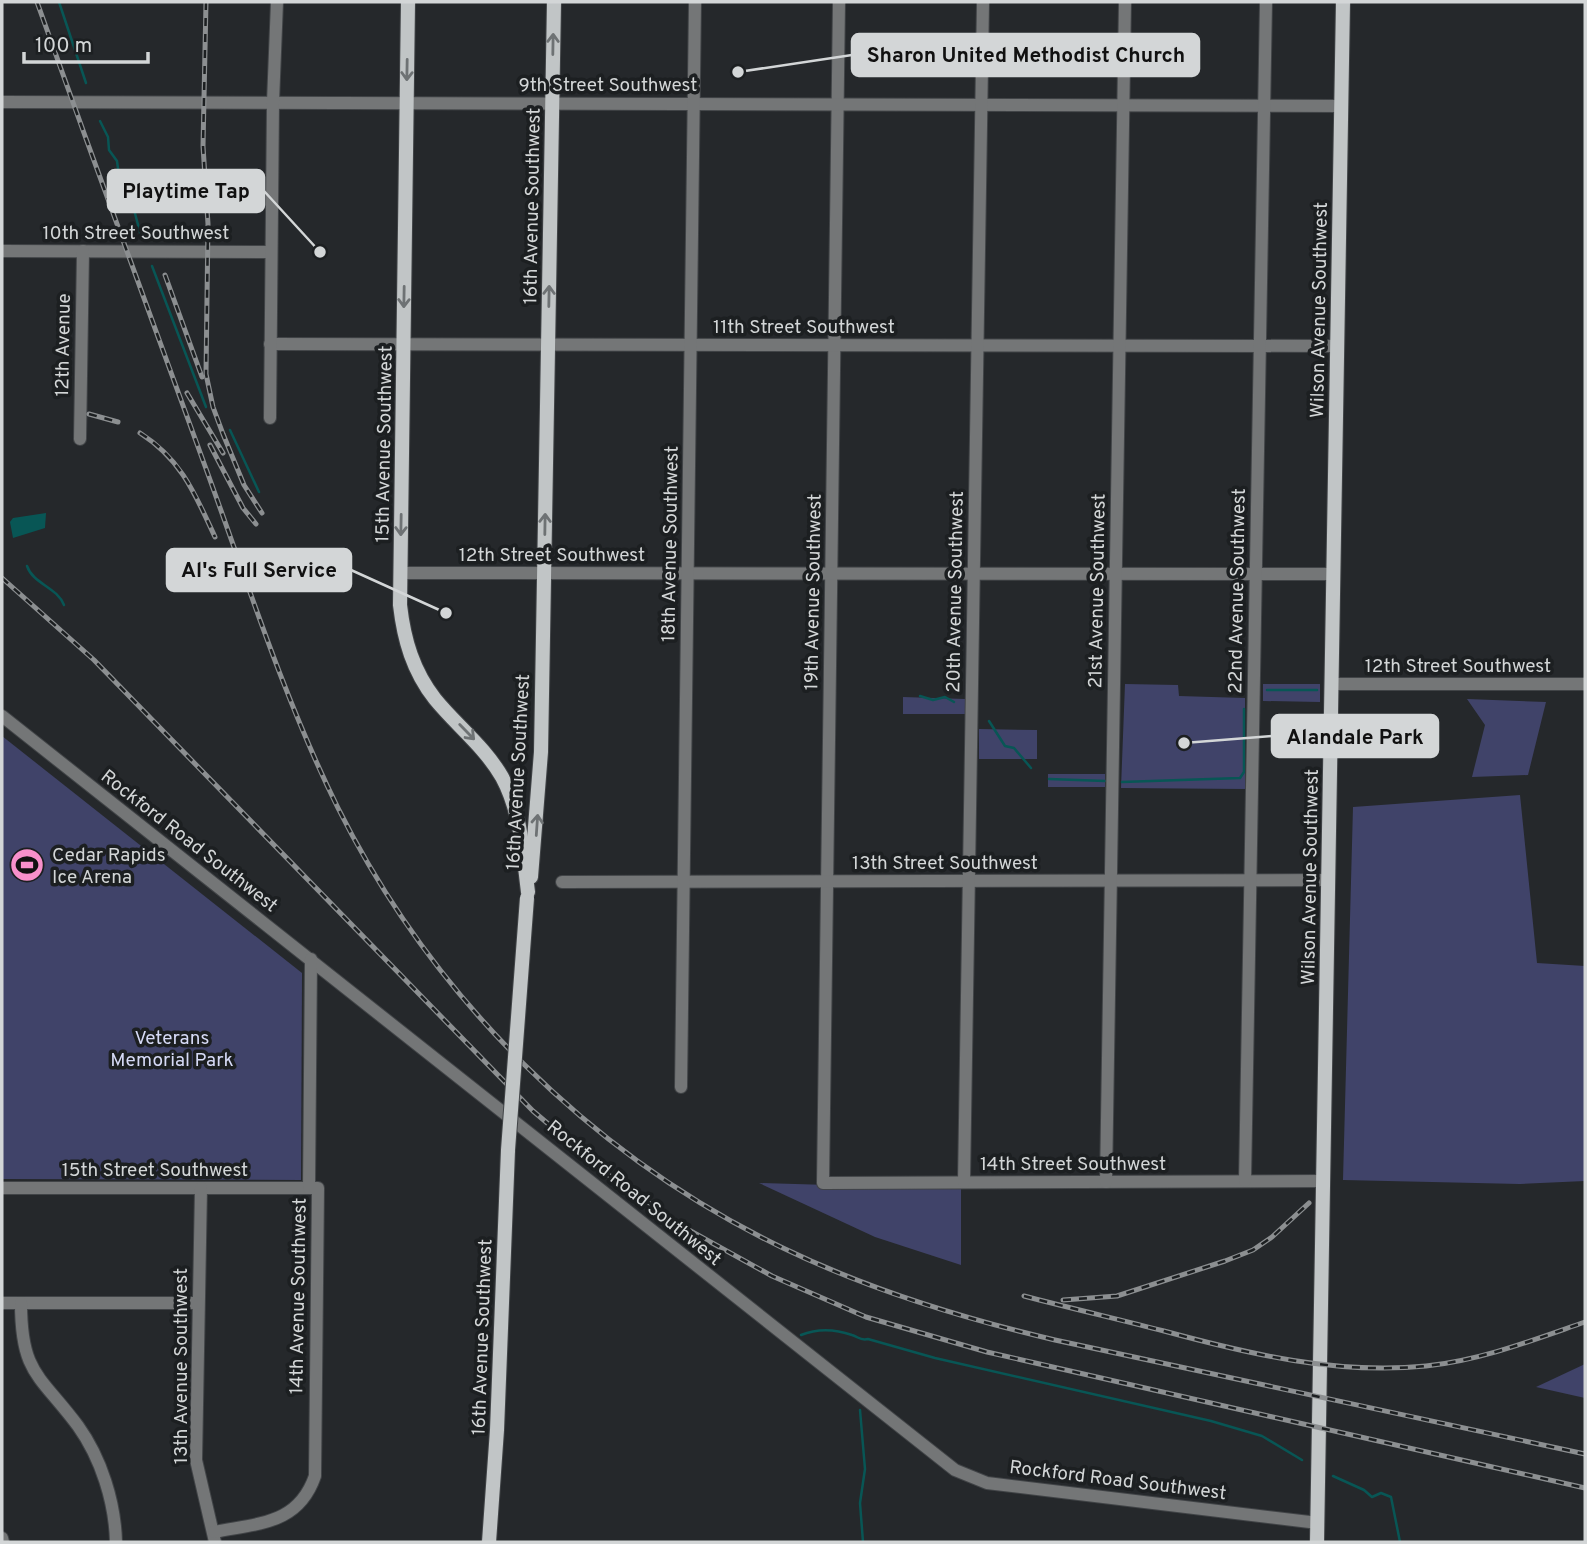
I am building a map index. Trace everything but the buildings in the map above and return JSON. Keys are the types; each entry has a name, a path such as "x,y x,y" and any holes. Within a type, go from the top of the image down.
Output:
{"main road":[{"name":"15th Avenue Southwest","path":"408,2 400,605 409,654 435,699 485,751 503,779 516,811 527,895"},
{"name":"16th Avenue Southwest","path":"489,1542 497,1430 508,1150 527,895 535,855 539,801 554,2"},
{"name":"Wilson Avenue Southwest","path":"1317,1542 1343,2"}],"street":[{"path":"270,418 273,102 277,2"},
{"name":"18th Avenue Southwest","path":"681,1087 695,2"},
{"name":"19th Avenue Southwest","path":"822,1183 839,2"},
{"name":"20th Avenue Southwest","path":"964,1182 983,2"},
{"name":"21st Avenue Southwest","path":"1106,1182 1125,2"},
{"name":"22nd Avenue Southwest","path":"1245,1181 1266,2"},
{"name":"9th Street Southwest","path":"2,102 1341,106"},
{"name":"10th Street Southwest","path":"2,251 271,252"},
{"name":"12th Avenue","path":"80,439 83,251"},
{"name":"11th Street Southwest","path":"270,344 1337,346"},
{"name":"12th Street Southwest","path":"401,573 1333,574"},
{"name":"12th Street Southwest","path":"1331,684 1585,684"},
{"name":"Rockford Road Southwest","path":"2,716 955,1470 987,1483 1318,1523"},
{"name":"13th Street Southwest","path":"562,882 1328,880"},
{"name":"14th Avenue Southwest","path":"215,1537 289,1514 302,1504 315,1476 318,1188 309,1188 311,959"},
{"name":"14th Street Southwest","path":"822,1183 1323,1181"},
{"name":"15th Street Southwest","path":"2,1188 309,1188"},
{"name":"13th Avenue Southwest","path":"201,1188 196,1460 215,1537"},
{"path":"2,1303 197,1303"},
{"path":"21,1303 21,1338 30,1366 91,1447 112,1504 116,1542"}],"green space":[{"path":"1125,684 1178,685 1179,696 1245,698 1245,789 1121,788"},
{"path":"1263,684 1320,684 1320,702 1263,701"},
{"path":"903,697 965,699 965,714 903,714"},
{"path":"1467,699 1546,702 1528,775 1472,777 1485,725"},
{"path":"979,729 1037,730 1037,759 979,759"},
{"name":"Veterans Memorial Park","path":"2,736 302,973 301,1180 2,1179"},
{"path":"1048,774 1105,774 1105,787 1048,787"},
{"path":"1520,795 1537,963 1585,966 1585,1181 1520,1184 1343,1180 1353,807"},
{"path":"759,1183 961,1189 961,1265 875,1237"},
{"path":"1585,1364 1585,1398 1536,1387"}],"shaded area":[{"path":"46,513 45,528 13,538 10,522 13,518"}],"waterway":[{"path":"59,2 86,83"},
{"path":"100,121 108,137 109,150 117,161 119,176 132,202 141,236"},
{"path":"152,266 206,407"},
{"path":"230,430 259,492"},
{"path":"27,566 34,577 56,594 64,605"},
{"path":"1267,690 1317,690"},
{"path":"920,696 933,700 945,697 954,702"},
{"path":"1122,782 1240,778 1244,772 1244,709"},
{"path":"989,721 1005,746 1014,748 1031,768"},
{"path":"1049,779 1105,781"},
{"path":"801,1335 820,1330 839,1331 935,1358 1211,1421 1262,1436 1302,1460"},
{"path":"860,1410 865,1469 860,1503 863,1542"},
{"path":"1333,1476 1364,1490 1372,1497 1381,1493 1391,1497 1400,1542"}],"railway":[{"path":"37,2 267,639 319,767 338,808 377,878 421,944 470,1006 524,1065 583,1118 646,1167 713,1210 783,1248 883,1290 985,1322 1055,1340 1585,1454"},
{"path":"206,2 203,146 208,224 206,374 213,407 223,434 244,485 262,513"},
{"path":"165,275 202,377"},
{"path":"187,393 223,453"},
{"path":"89,414 118,422"},
{"path":"140,433 177,466 194,492 215,537"},
{"path":"210,445 243,508 256,524"},
{"path":"2,578 94,660 533,1111 611,1177 687,1229 772,1276 866,1317 987,1352 1585,1488"},
{"path":"1063,1300 1117,1296 1253,1250 1272,1237 1309,1203"},
{"path":"1024,1296 1261,1355 1359,1368 1426,1366 1467,1359 1585,1322"}],"place":[{"name":"Sharon United Methodist Church","path":"738,72"},
{"name":"Playtime Tap","path":"320,252"},
{"name":"Al's Full Service","path":"446,613"},
{"name":"Alandale Park","path":"1184,743"},
{"name":"Cedar Rapids Ice Arena","path":"27,865"}]}
